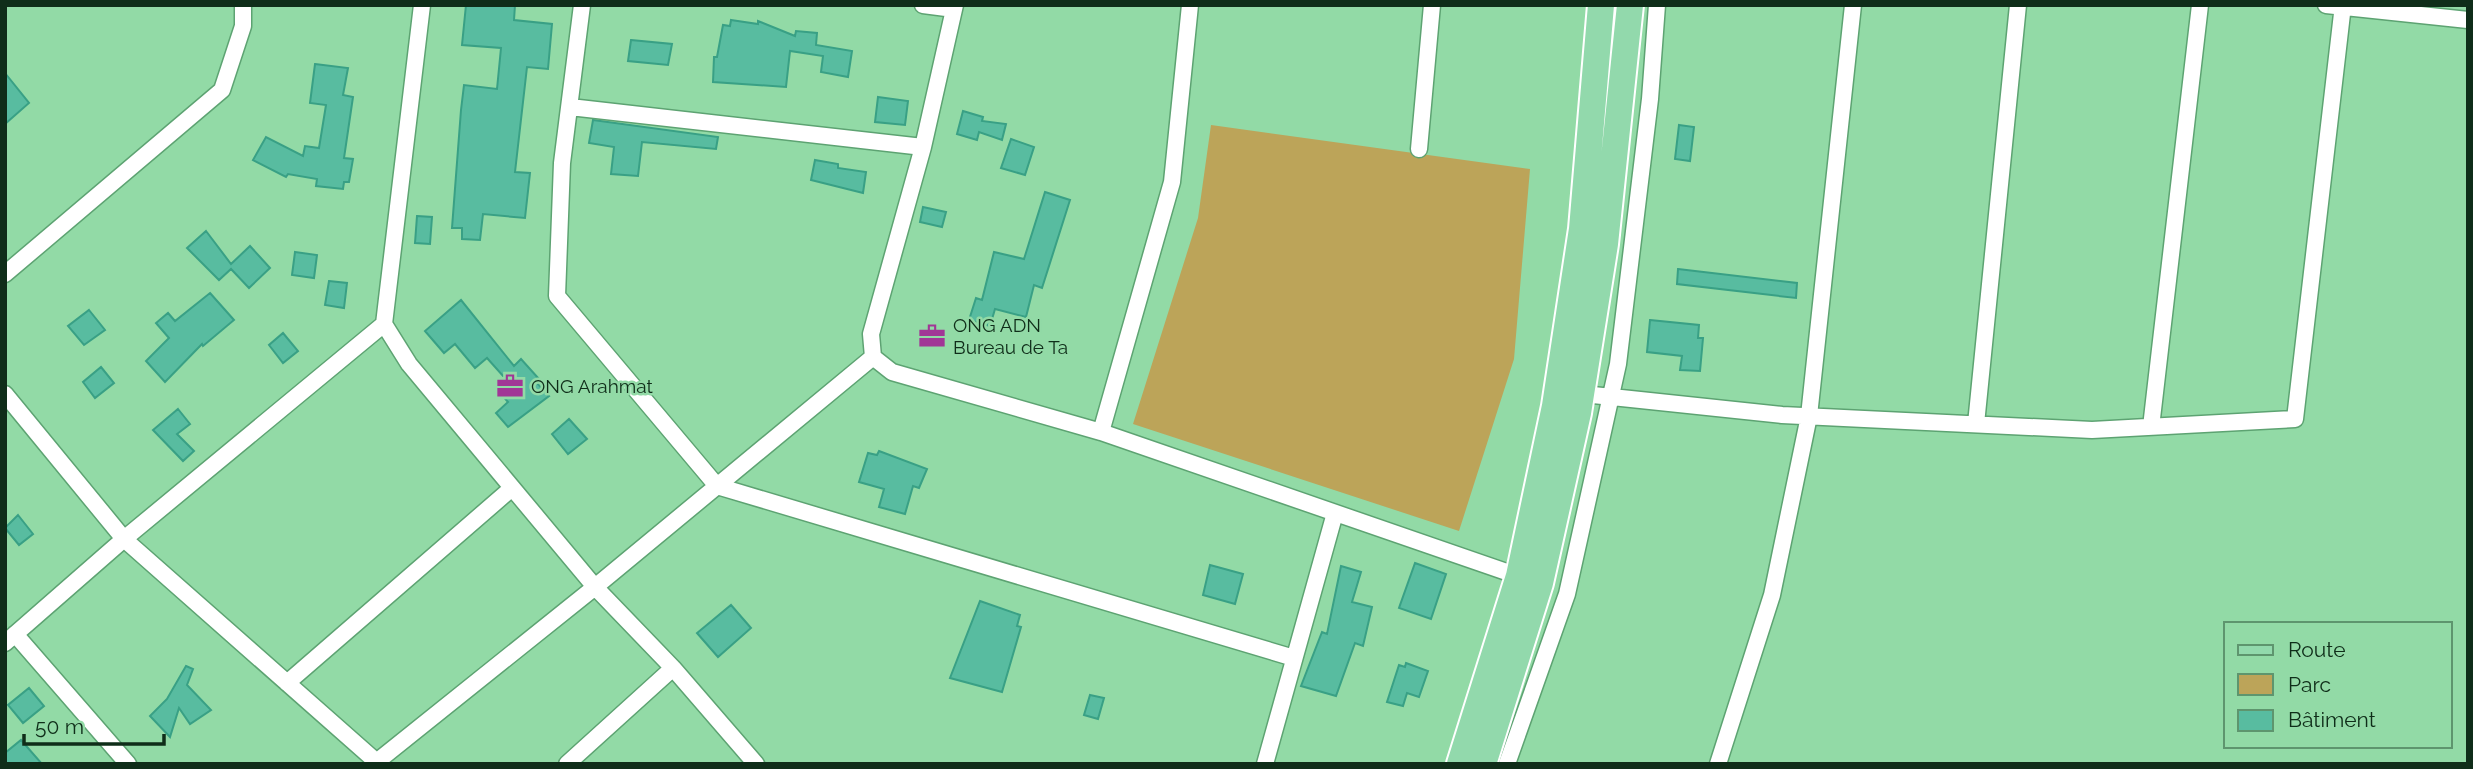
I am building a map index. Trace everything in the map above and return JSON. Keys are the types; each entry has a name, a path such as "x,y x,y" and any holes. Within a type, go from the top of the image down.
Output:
{"main road":[{"path":"1593,243 1601,5"},
{"path":"1483,764 1529,580 1569,392 1630,5"},
{"path":"1460,764 1529,580"}],"street":[{"path":"5,274 222,90 243,26 243,5"},
{"path":"422,5 384,324 409,364 595,587 673,668 756,764"},
{"path":"582,5 562,163 557,296 717,486 1294,658"},
{"path":"923,5 955,7 923,147 871,334 873,356 892,372 1101,432 1529,580"},
{"path":"1101,432 1172,182 1190,5"},
{"path":"1419,149 1432,5"},
{"path":"1507,764 1567,594 1618,364 1650,99 1657,5"},
{"path":"1718,764 1772,595 1809,416 1853,5"},
{"path":"1976,424 2018,5"},
{"path":"2151,427 2200,5"},
{"path":"2326,5 2468,20"},
{"path":"1569,392 1809,416 2092,430 2295,419 2343,6"},
{"path":"570,107 923,147"},
{"path":"128,764 10,639 124,539 384,324"},
{"path":"5,394 124,539 376,763 595,587 873,356"},
{"path":"287,683 512,488"},
{"path":"1265,764 1335,513"},
{"path":"567,764 673,668"}],"green space":[{"path":"1211,125 1530,169 1514,359 1459,531 1133,424 1198,218"}],"building":[{"path":"466,5 515,5 514,20 552,24 548,69 527,67 515,172 530,173 525,218 483,214 480,240 462,239 462,228 452,228 461,110 464,85 497,89 501,48 462,45"},
{"path":"731,20 758,24 758,21 795,36 796,31 817,33 816,45 852,51 848,77 821,72 823,56 790,51 786,87 713,82 714,57 717,57 723,25 730,26"},
{"path":"631,40 672,44 668,65 628,61"},
{"path":"315,64 348,68 343,95 353,97 344,158 353,159 349,182 344,182 343,189 316,186 317,179 288,174 286,177 253,160 266,137 303,156 305,146 319,148 326,105 310,103"},
{"path":"5,73 29,103 5,124"},
{"path":"878,97 908,101 905,125 875,122"},
{"path":"963,111 983,117 982,121 1006,124 1002,140 979,132 977,140 957,134"},
{"path":"593,120 718,137 716,149 642,142 638,176 611,174 614,147 589,143"},
{"path":"1679,125 1694,127 1690,161 1675,159"},
{"path":"1011,139 1034,147 1025,175 1001,168"},
{"path":"815,160 838,164 838,168 866,172 863,193 811,180"},
{"path":"1045,192 1070,200 1042,288 1034,285 1026,317 995,309 990,326 969,320 976,298 982,300 994,252 1024,259"},
{"path":"923,207 946,212 942,227 920,222"},
{"path":"417,216 432,217 430,244 415,243"},
{"path":"206,231 231,264 250,246 270,268 249,288 231,269 219,280 187,248"},
{"path":"295,252 317,255 314,278 292,275"},
{"path":"1678,269 1797,283 1796,298 1677,284"},
{"path":"329,281 347,283 344,308 325,305"},
{"path":"210,293 234,320 203,346 202,344 165,382 146,361 169,338 156,323 168,313 175,321"},
{"path":"461,300 514,366 521,359 539,379 536,382 549,396 508,427 496,413 508,402 502,395 512,386 487,358 475,368 455,344 444,353 425,331"},
{"path":"89,310 105,330 84,345 68,326"},
{"path":"1650,320 1699,325 1698,338 1703,338 1700,371 1680,370 1682,356 1647,352"},
{"path":"283,333 298,351 283,363 269,345"},
{"path":"101,367 114,383 95,398 83,382"},
{"path":"178,409 190,424 177,434 194,451 183,461 153,430"},
{"path":"569,419 587,439 568,454 552,434"},
{"path":"879,451 927,469 919,488 913,486 905,514 879,507 884,489 859,482 868,453 877,455"},
{"path":"18,515 33,534 19,545 5,528"},
{"path":"1415,563 1446,574 1431,619 1399,608"},
{"path":"1210,565 1243,574 1235,604 1203,595"},
{"path":"1341,566 1361,572 1352,602 1372,607 1363,646 1355,643 1336,696 1301,686 1322,632 1327,634"},
{"path":"980,601 1020,615 1017,626 1021,627 1002,692 950,678"},
{"path":"731,605 751,628 718,657 697,633"},
{"path":"1406,663 1428,671 1419,697 1407,693 1403,706 1387,702 1399,665 1405,667"},
{"path":"186,666 193,669 187,685 211,710 190,724 179,708 170,737 150,716 167,699"},
{"path":"29,688 44,706 23,723 8,705"},
{"path":"1090,695 1104,698 1098,719 1084,715"},
{"path":"21,740 42,764 5,764 5,753"}],"place":[{"name":"ONG ADN Bureau de Ta","path":"932,336"},
{"name":"ONG Arahmat","path":"510,386"}]}
